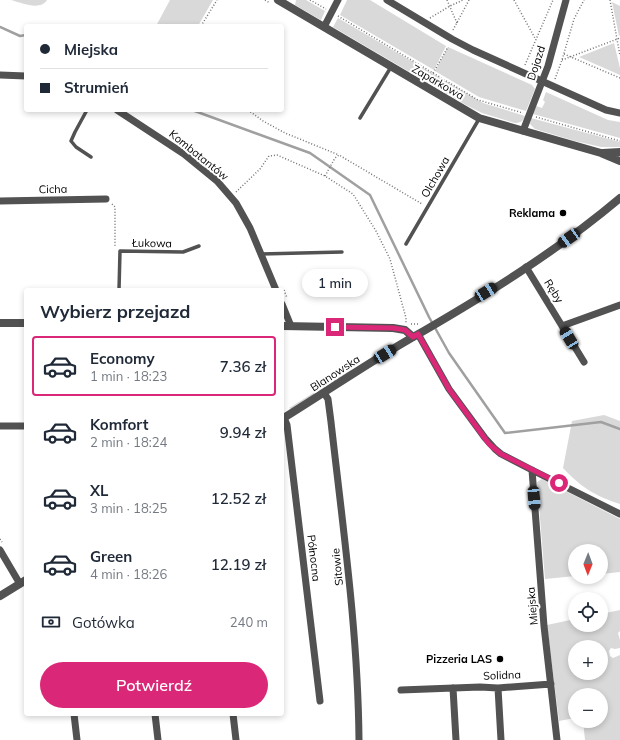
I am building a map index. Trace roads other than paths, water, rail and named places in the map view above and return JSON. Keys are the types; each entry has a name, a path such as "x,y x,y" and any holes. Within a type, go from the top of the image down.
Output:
{"street":[{"name":"Zaparkowa","path":"278,0 479,118 601,153 620,160"},
{"path":"324,28 338,0"},
{"path":"387,0 452,39 606,110 620,112"},
{"name":"Dojazd","path":"523,131 548,66 566,0"},
{"path":"0,75 24,76"},
{"name":"Kombatantów","path":"120,112 184,154 217,181 236,203 250,228 275,288"},
{"name":"Zaparkowa","path":"601,153 620,152"},
{"name":"Blanowska","path":"284,418 526,267 578,231 620,198"},
{"name":"Cicha","path":"0,201 106,199"},
{"name":"Ręby","path":"526,267 584,362"},
{"path":"562,326 620,305"},
{"path":"284,315 286,326 393,328 405,330 416,335 449,389 489,444 501,454 620,514"},
{"path":"0,323 24,323"},
{"name":"Sitowie","path":"324,393 329,402 353,612 359,692 359,740"},
{"name":"Północna","path":"284,420 287,425 320,702"},
{"path":"0,426 24,426"},
{"name":"Miejska","path":"532,470 544,626 557,740"},
{"path":"0,550 23,582 0,596"},
{"name":"Solidna","path":"401,690 498,688 551,684"},
{"path":"453,688 456,740"},
{"path":"498,688 501,740"},
{"path":"74,716 77,740"},
{"path":"155,716 158,740"},
{"path":"233,716 236,740"}],"lane":[{"path":"360,118 391,66"},
{"path":"86,112 71,141 76,147 91,157"},
{"name":"Olchowa","path":"406,244 479,118"},
{"name":"Łukowa","path":"119,288 120,251 183,252 198,246"},
{"path":"261,254 342,252"}],"waterway":[{"path":"0,27 20,36 24,35"},
{"path":"197,112 310,153 370,195 429,317 449,353 505,433 601,422 620,429"}],"place":[{"name":"Reklama","path":"563,213"},
{"name":"Pizzeria LAS","path":"500,659"}]}
